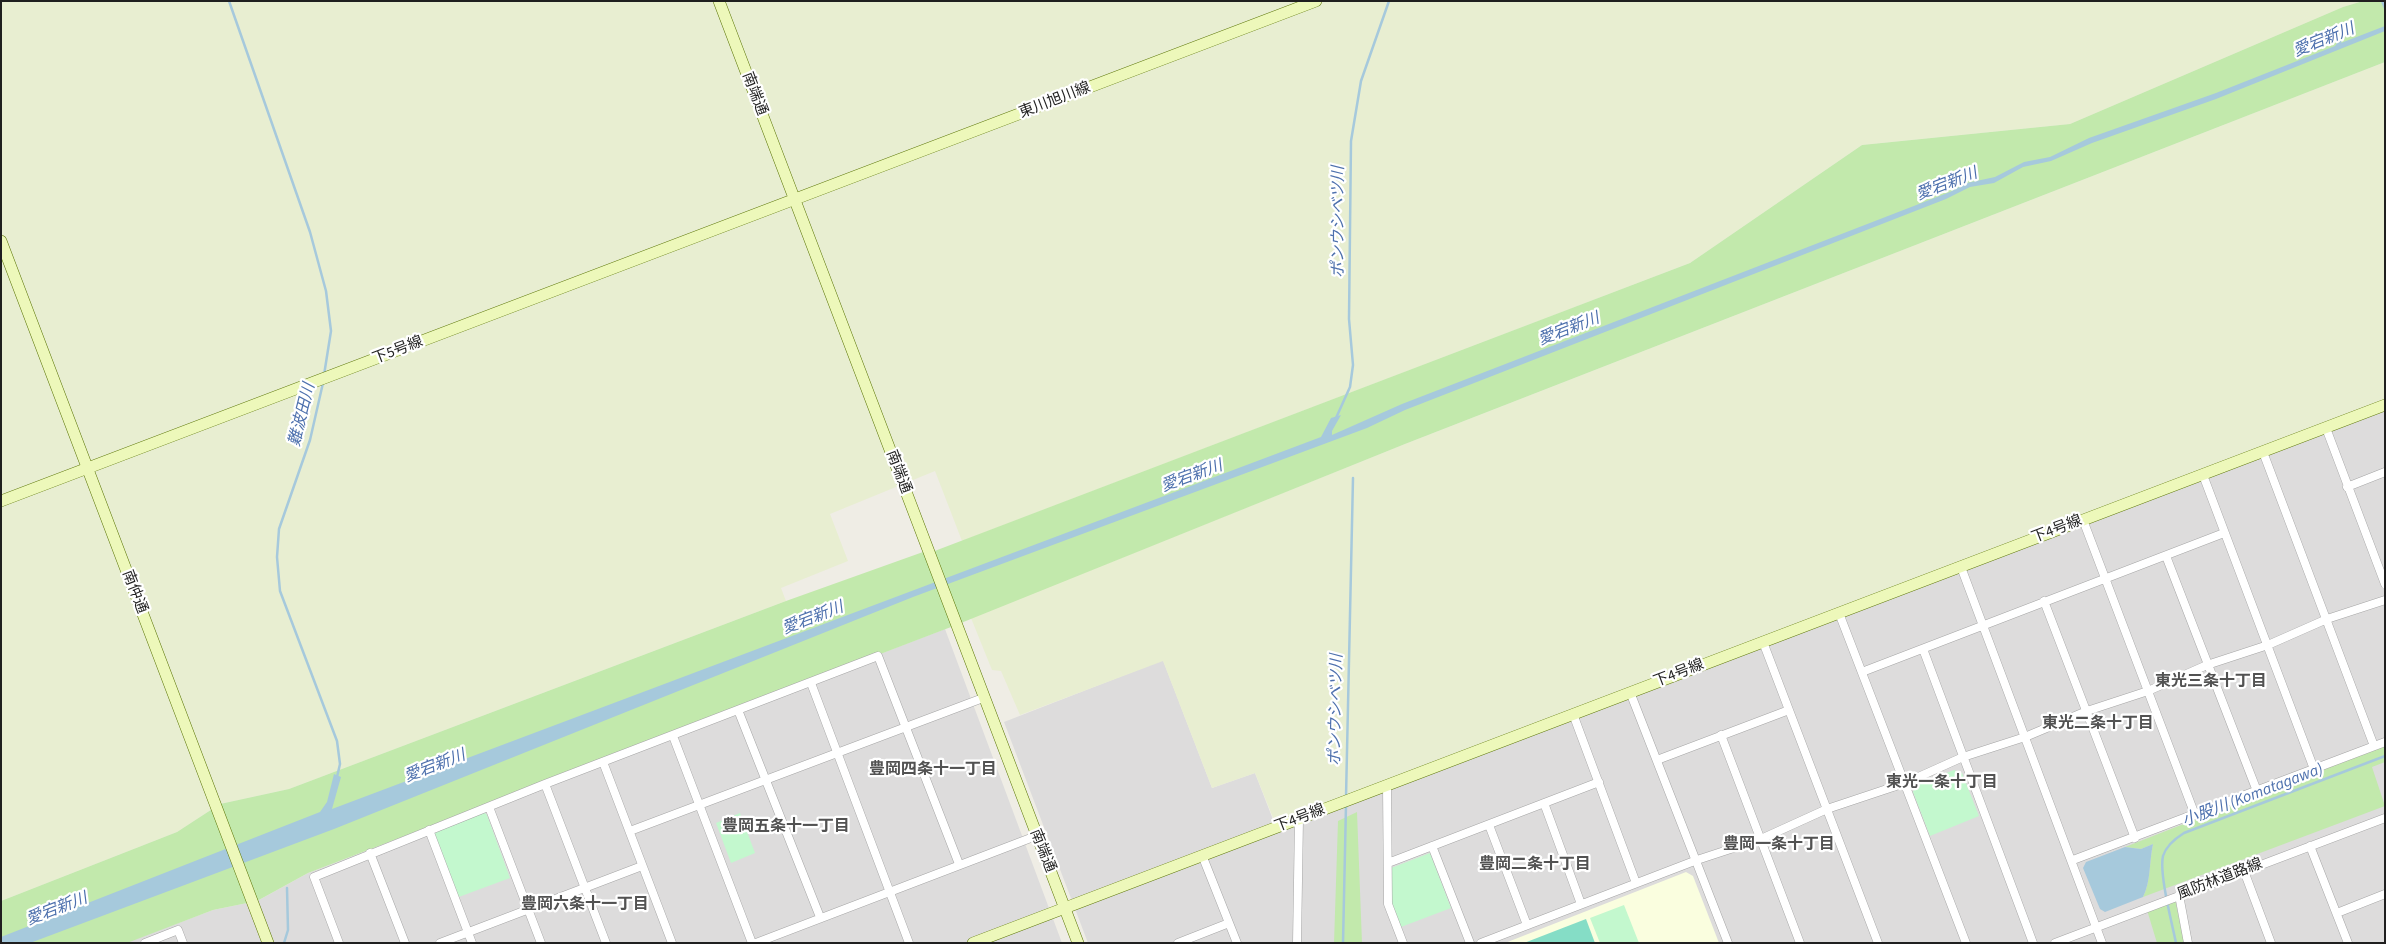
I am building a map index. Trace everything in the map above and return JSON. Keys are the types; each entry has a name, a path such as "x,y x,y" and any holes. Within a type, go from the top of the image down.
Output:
{"street":[{"name":"南端通","path":"719,1 932,558 983,698 1078,943"},
{"name":"東川旭川線","path":"795,200 1316,1"},
{"name":"下5号線","path":"1,501 795,200"},
{"name":"南仲通","path":"1,241 268,943"},
{"name":"下4号線","path":"973,943 2385,405"},
{"path":"2326,428 2385,584"},
{"path":"2263,452 2374,746"},
{"path":"2347,487 2385,472"},
{"path":"2203,474 2314,769"},
{"path":"2083,520 2195,815"},
{"path":"1862,672 2224,533"},
{"path":"2166,556 2257,791"},
{"path":"1961,567 2102,943"},
{"path":"1481,943 1697,860 1760,839 1827,809 1905,783 1963,758 2026,737 2087,711 2148,691 2207,665 2268,645 2327,619 2385,600"},
{"path":"2044,601 2135,838"},
{"path":"1839,613 1966,943"},
{"path":"1763,642 1878,943"},
{"path":"1922,649 2033,943"},
{"path":"339,943 314,877 545,784 878,656 907,726 959,864"},
{"path":"810,683 838,752 909,943"},
{"path":"1630,692 1728,943"},
{"path":"630,831 983,698"},
{"path":"738,710 767,779 820,917"},
{"path":"1657,760 1789,710"},
{"path":"1574,714 1636,884"},
{"path":"1722,734 1800,943"},
{"path":"673,736 754,943 1036,836"},
{"path":"2072,860 2135,838 2385,742"},
{"path":"603,762 672,943"},
{"path":"1388,864 1598,782"},
{"path":"545,784 606,943"},
{"path":"1387,785 1388,904 1403,943"},
{"path":"1544,803 1581,904"},
{"path":"489,807 540,943"},
{"name":"風防林道路線","path":"2055,943 2385,818"},
{"path":"1297,943 1299,819"},
{"path":"1489,825 1527,925"},
{"path":"429,830 472,943"},
{"path":"1432,846 1470,943"},
{"path":"2310,846 2348,943"},
{"path":"370,853 405,943"},
{"path":"1202,855 1237,943"},
{"path":"440,943 642,866"},
{"path":"2244,871 2271,943"},
{"path":"2337,913 2385,894"},
{"path":"2176,896 2188,943"},
{"path":"1178,943 1229,923"},
{"path":"144,943 178,930 183,943"}],"shaded area":[{"path":"1,1 2363,1 2343,7 2070,124 1862,145 1690,263 962,541 935,471 830,514 848,561 781,588 786,601 289,789 220,804 177,832 1,901"},
{"path":"2385,62 2385,399 1820,625 1278,830 1255,773 1212,788 1163,661 1020,715 1001,671 992,670 971,618 1405,444"},
{"path":"2385,410 2385,943 1088,943 1004,722 1163,660 1212,788 1255,773 1277,830"},
{"path":"945,629 1062,943 125,943 213,910 257,901 308,873"},
{"path":"1686,872 1693,876 1719,943 1505,943"}],"green space":[{"path":"2363,1 2385,1 2385,62 1405,444 951,627 308,873 257,901 213,910 127,943 1,943 1,901 177,832 220,804 289,789 786,601 923,552 932,552 1690,263 1862,145 2070,124 2343,7"},
{"path":"2385,745 2385,762 2372,767 2385,806 2143,897 2149,878 2153,844 2141,849 2125,847"},
{"path":"1954,770 1962,773 1979,816 1930,836 1913,792 1916,785"},
{"path":"484,812 487,815 510,878 456,898 431,834 434,831"},
{"path":"1357,812 1362,943 1334,943 1338,821"},
{"path":"740,813 755,853 731,863 716,823"},
{"path":"1430,853 1451,908 1401,927 1392,904 1391,868"},
{"path":"2175,899 2184,943 2157,943 2147,910"},
{"path":"1624,905 1639,943 1600,943 1590,918"},
{"path":"1586,919 1595,943 1524,943"}],"water":[{"path":"2385,26 2385,31 2216,99 2092,143 2051,161 2023,167 1994,183 1970,187 1946,199 1405,410 1367,428 913,597 334,829 30,943 1,943 1,937 320,812 327,802 334,774 341,777 332,809 1321,437 1331,418 1341,415 1332,431 1332,435 1402,404 1950,192 1967,183 1995,177 2024,162 2050,157 2089,138 2216,93 2335,46 2346,30 2349,31 2341,43"},
{"path":"2153,844 2149,878 2143,897 2105,912 2100,909 2083,868 2086,862 2125,847 2141,849"}],"waterway":[{"name":"難波田川","path":"229,1 310,232 326,291 331,331 324,375"},
{"name":"ポンウシベツ川","path":"1336,418 1350,387 1353,365 1349,319 1351,141 1361,81 1389,1"},
{"path":"2382,1 2385,8"},
{"name":"難波田川","path":"323,383 310,440 279,529 277,557 280,591 337,741 340,764 337,777"},
{"name":"ポンウシベツ川","path":"1346,797 1353,478"},
{"name":"小股川 (Komatagawa)","path":"2176,943 2164,886 2162,864 2164,852 2175,840 2184,833 2385,756"},
{"name":"ポンウシベツ川","path":"1343,943 1346,805"},
{"name":"難波田川","path":"284,943 288,930 287,888"}],"district":[{"name":"東光三条十丁目","path":"2211,682"},
{"name":"東光二条十丁目","path":"2098,724"},
{"name":"豊岡四条十一丁目","path":"933,770"},
{"name":"東光一条十丁目","path":"1942,783"},
{"name":"豊岡五条十一丁目","path":"786,827"},
{"name":"豊岡一条十丁目","path":"1779,845"},
{"name":"豊岡二条十丁目","path":"1535,865"},
{"name":"豊岡六条十一丁目","path":"585,905"}],"water label":[{"name":"愛宕新川","path":"2324,41"},
{"name":"愛宕新川","path":"1947,185"},
{"name":"愛宕新川","path":"1569,330"},
{"name":"愛宕新川","path":"1192,477"},
{"name":"愛宕新川","path":"813,619"},
{"name":"愛宕新川","path":"435,767"},
{"name":"愛宕新川","path":"57,910"}]}
